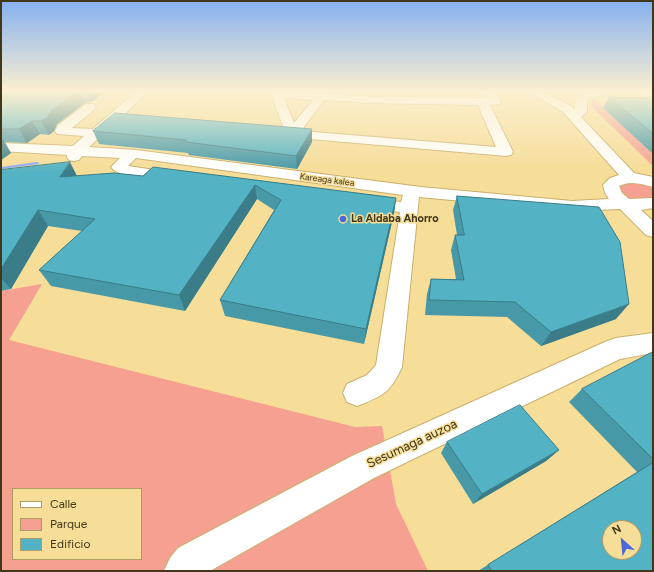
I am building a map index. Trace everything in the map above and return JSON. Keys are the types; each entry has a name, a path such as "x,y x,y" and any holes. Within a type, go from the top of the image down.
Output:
{"street":[{"path":"79,119 63,128 62,131 86,142"},
{"path":"78,124 85,119"},
{"path":"70,172 86,142 111,119"},
{"path":"286,119 292,134"},
{"path":"292,134 304,119"},
{"path":"292,134 506,152 494,119"},
{"path":"576,119 630,178"},
{"name":"Kareaga kalea","path":"1,142 86,142 131,154 410,199 572,206 653,203"},
{"path":"131,154 119,168 189,179"},
{"path":"653,182 630,178 620,179 611,185 611,191 653,231"},
{"path":"352,201 410,199 389,367 385,377 376,386 357,393"},
{"path":"624,204 653,214"},
{"name":"Sesumaga auzoa","path":"183,571 191,560 363,467 616,349 653,343"}],"green space":[{"path":"604,119 615,119 653,154 653,166"},
{"path":"628,183 653,185 653,199 629,201 619,192 621,186"},
{"path":"42,284 9,340 355,427 382,426 396,504 428,571 1,571 1,291"}],"building":[{"path":"1,119 46,119 41,121 32,121 19,129 1,129"},
{"path":"108,119 185,119 312,129 296,156 186,142 186,140 93,131"},
{"path":"636,119 653,119 653,133"},
{"path":"70,162 60,177 114,173 143,176 153,167 396,198 366,329 220,300 281,200 255,185 179,295 39,270 95,219 38,210 1,269 1,170"},
{"path":"457,196 599,207 620,242 629,304 551,332 515,302 429,300 431,279 464,280 455,235 464,235"},
{"path":"653,352 653,459 582,389"},
{"path":"520,405 559,450 482,494 447,442"},
{"path":"653,463 653,571 492,571 488,565"}],"waterway":[{"path":"1,168 37,163"}],"place":[{"name":"La Aldaba Ahorro","path":"343,219"}]}
